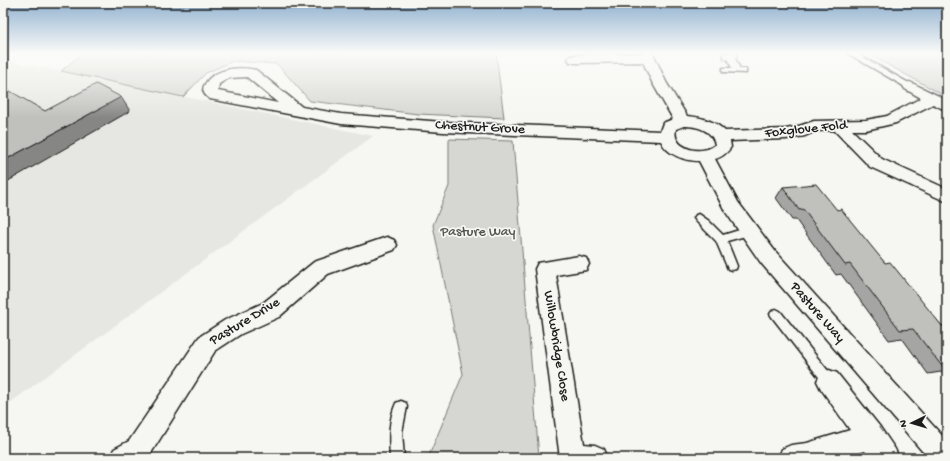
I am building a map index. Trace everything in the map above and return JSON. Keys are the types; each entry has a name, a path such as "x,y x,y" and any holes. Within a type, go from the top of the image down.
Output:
{"street":[{"name":"Chestnut Grove","path":"234,75 221,77 215,80 210,87 211,92 215,96 341,119 444,127 666,136"},
{"name":"Chestnut Grove","path":"253,75 296,110"},
{"path":"657,75 682,121"},
{"path":"910,86 947,106"},
{"name":"Foxglove Fold","path":"721,136 786,134 799,132 814,126 866,125 891,120 933,98"},
{"path":"682,121 698,122 716,130 723,140 723,146 719,152 705,156 697,156 681,152 673,146 666,136 666,130 669,126 682,121"},
{"path":"837,125 876,163 947,196"},
{"name":"Pasture Way","path":"705,156 731,206 768,257 945,458"},
{"name":"Pasture Drive","path":"138,455 207,344 232,327 271,310 321,268 387,245"},
{"name":"Willowbridge Close","path":"579,264 545,269 580,458"},
{"path":"829,381 886,458"},
{"path":"791,458 808,456 870,436"}],"lane":[{"path":"888,75 910,86"},
{"path":"699,218 722,239 729,254 732,266"},
{"path":"722,239 749,231"},
{"path":"776,314 829,381"},
{"path":"396,458 394,431 395,421 401,407"}],"shaded area":[{"path":"3,75 78,75 373,136 3,408"}],"green space":[{"path":"77,75 205,75 183,97"},
{"path":"286,75 499,75 504,118 418,114 310,101"},
{"path":"906,75 947,75 947,97"},
{"name":"Pasture Way","path":"449,139 513,141 539,458 428,458 463,374 433,225 449,186"}],"building":[{"path":"96,84 121,97 3,161 3,87 45,111"},
{"path":"816,184 837,210 841,209 885,263 890,262 942,326 947,325 947,364 941,365 913,329 900,330 850,264 845,265 803,209 799,210 783,187"}]}
